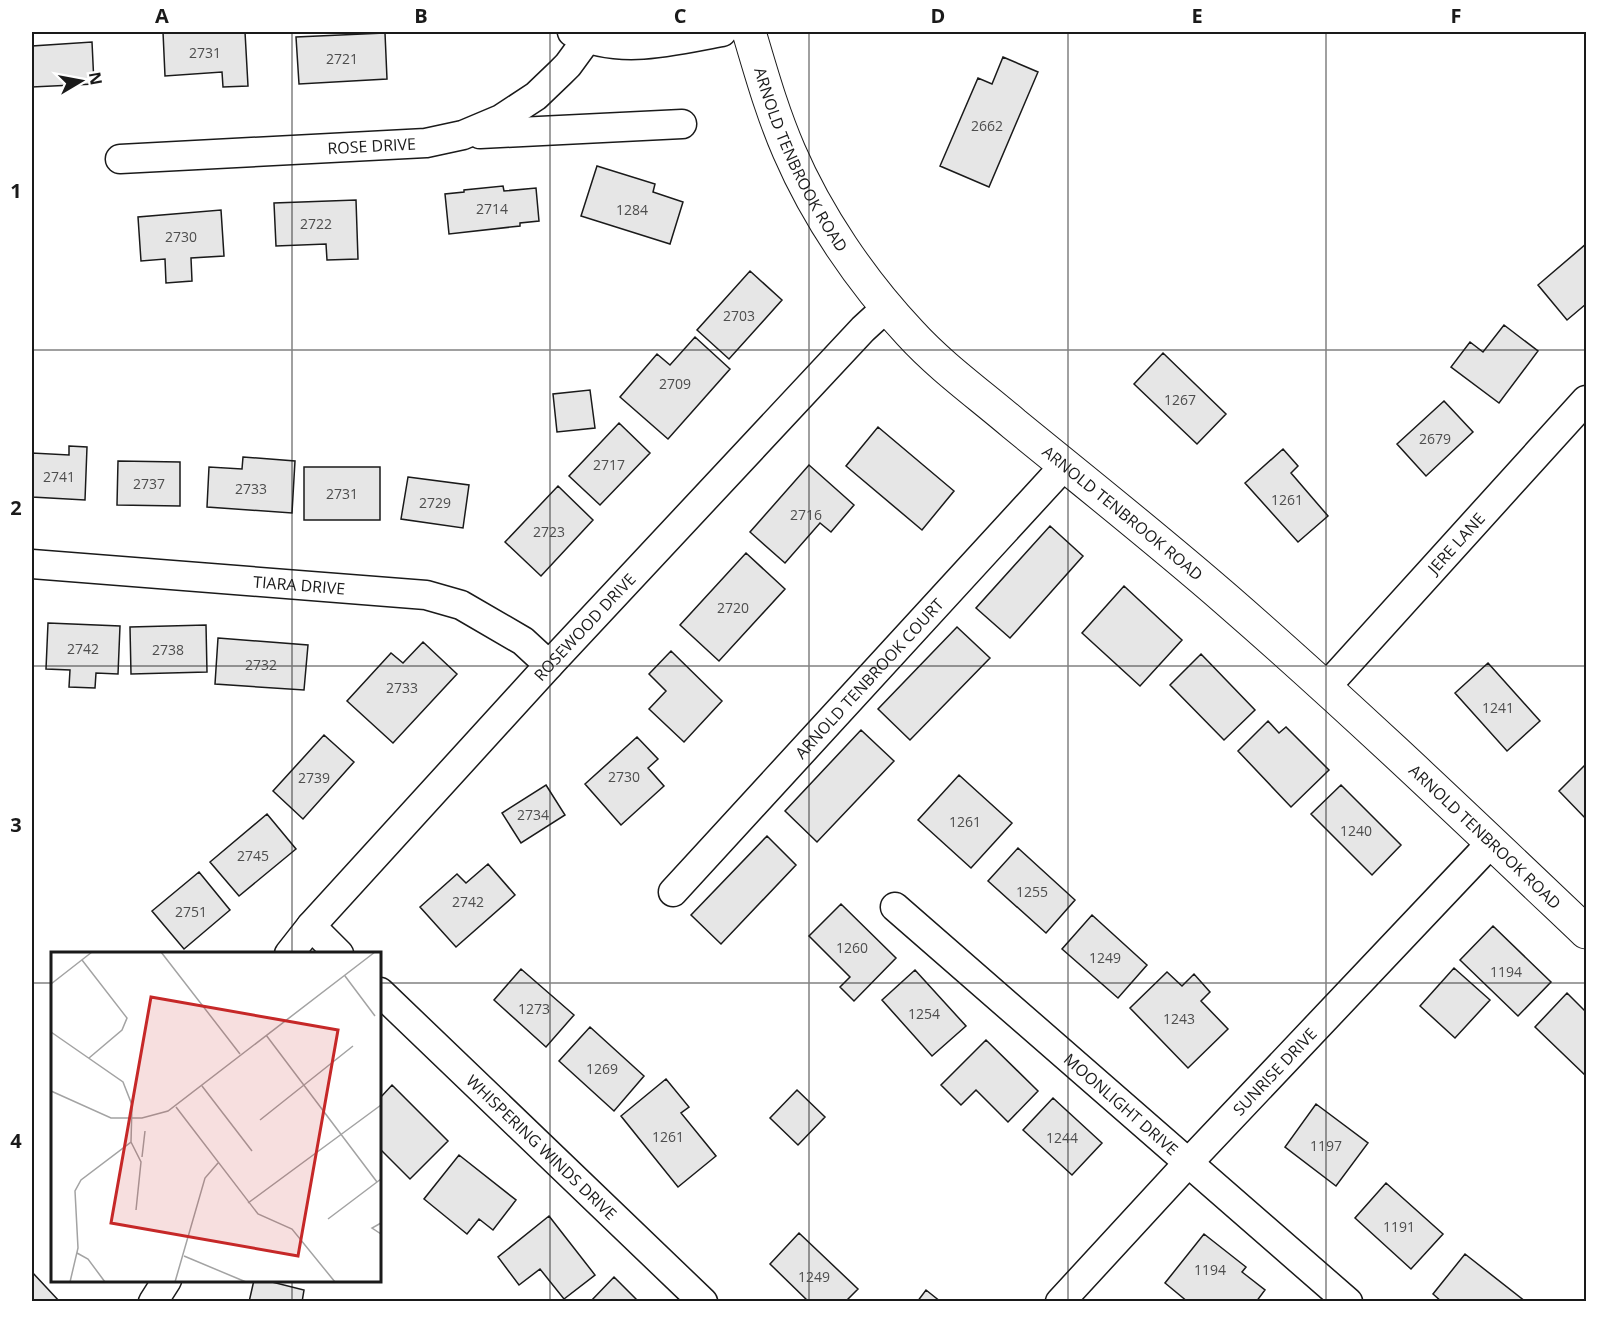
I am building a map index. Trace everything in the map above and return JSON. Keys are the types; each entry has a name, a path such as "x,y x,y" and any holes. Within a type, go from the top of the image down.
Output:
{"street":[{"path":"579,35 609,45 632,46 722,32"},
{"name":"ARNOLD TENBROOK ROAD","path":"749,32 765,88 789,152 817,207 849,257 910,334 939,362 1147,531 1326,687 1587,932"},
{"name":"ROSE DRIVE","path":"120,159 426,143 463,135 501,119 536,96 568,65 579,35"},
{"path":"463,135 682,124"},
{"name":"ROSEWOOD DRIVE","path":"291,952 311,926 549,665 855,338 887,307"},
{"name":"JERE LANE","path":"1326,687 1587,400"},
{"name":"ARNOLD TENBROOK COURT","path":"673,892 1065,465"},
{"name":"TIARA DRIVE","path":"32,564 426,595 461,605 523,641 549,665"},
{"name":"SUNRISE DRIVE","path":"1060,1302 1188,1162 1491,843"},
{"name":"MOONLIGHT DRIVE","path":"895,907 1348,1302"},
{"path":"311,926 337,952"},
{"name":"WHISPERING WINDS DRIVE","path":"381,993 703,1302"},
{"path":"153,1302 167,1282"}],"building":[{"path":"163,32 245,32 248,86 223,87 222,72 165,76"},
{"path":"385,33 387,79 299,84 296,37"},
{"path":"92,42 94,84 32,87 32,46"},
{"path":"1003,57 1038,72 989,187 940,166 978,78 992,84"},
{"path":"597,166 655,184 653,192 683,202 670,244 581,216"},
{"path":"503,186 504,191 536,188 539,221 520,223 520,226 449,234 445,194"},
{"path":"356,200 358,259 327,260 326,244 276,246 274,203"},
{"path":"221,210 224,256 191,258 192,281 166,283 165,259 141,261 138,217"},
{"path":"1586,244 1586,304 1567,320 1538,285"},
{"path":"750,271 782,300 729,359 697,330"},
{"path":"1504,325 1538,351 1499,403 1451,367 1470,342 1483,352"},
{"path":"695,337 730,369 668,439 620,397 657,354 670,365"},
{"path":"1163,353 1226,414 1197,444 1134,384"},
{"path":"590,390 595,428 557,432 553,394"},
{"path":"1444,401 1473,432 1426,476 1397,444"},
{"path":"619,423 650,453 600,505 569,476"},
{"path":"878,427 954,491 922,530 846,466"},
{"path":"69,446 87,447 85,500 32,497 32,453 69,455"},
{"path":"1283,449 1298,466 1291,473 1328,516 1298,542 1245,483"},
{"path":"243,457 295,461 292,513 207,507 209,467 242,469"},
{"path":"118,461 180,462 180,506 117,505"},
{"path":"809,465 854,505 831,532 820,523 785,563 750,532"},
{"path":"304,467 380,467 380,520 304,520"},
{"path":"408,477 469,485 463,528 401,519"},
{"path":"558,486 593,520 541,576 505,542"},
{"path":"1050,526 1083,556 1010,638 976,608"},
{"path":"746,553 785,589 719,661 680,625"},
{"path":"1124,586 1182,640 1140,686 1082,633"},
{"path":"48,623 120,626 118,674 96,673 95,688 69,687 70,670 46,669"},
{"path":"206,625 207,672 131,674 130,627"},
{"path":"957,627 990,658 910,740 878,709"},
{"path":"218,638 308,645 304,690 215,684"},
{"path":"423,642 457,674 393,743 347,701 391,653 403,663"},
{"path":"671,651 722,701 684,742 649,709 666,691 649,674"},
{"path":"1201,654 1255,710 1224,740 1170,685"},
{"path":"1488,663 1540,721 1507,751 1455,693"},
{"path":"1268,721 1279,733 1286,727 1329,770 1291,807 1238,751"},
{"path":"861,730 894,761 817,842 785,811"},
{"path":"324,735 354,762 303,819 273,791"},
{"path":"637,737 658,759 648,768 664,786 621,825 585,784"},
{"path":"1586,764 1586,819 1559,791"},
{"path":"959,775 1012,823 971,868 918,820"},
{"path":"546,785 565,815 521,843 502,813"},
{"path":"1341,785 1401,845 1372,875 1311,814"},
{"path":"267,814 296,849 239,896 210,862"},
{"path":"767,836 796,865 721,944 691,915"},
{"path":"1018,848 1075,900 1046,933 988,881"},
{"path":"488,864 515,895 456,947 420,907 457,874 466,883"},
{"path":"199,872 230,910 184,949 152,911"},
{"path":"841,904 896,958 854,1001 840,987 850,977 809,936"},
{"path":"1092,915 1147,965 1118,998 1062,949"},
{"path":"1493,926 1551,982 1518,1016 1460,960"},
{"path":"1454,968 1490,1000 1455,1038 1420,1006"},
{"path":"521,969 574,1015 546,1047 494,1000"},
{"path":"915,970 966,1026 932,1056 882,1000"},
{"path":"1167,972 1182,986 1194,974 1210,992 1201,1001 1228,1029 1188,1068 1130,1008"},
{"path":"1567,993 1586,1012 1586,1076 1535,1027"},
{"path":"590,1027 644,1076 614,1111 559,1061"},
{"path":"986,1040 1038,1091 1008,1122 976,1090 961,1105 941,1085"},
{"path":"666,1079 689,1107 681,1113 716,1156 678,1187 621,1116"},
{"path":"392,1085 448,1141 410,1179 381,1150 381,1097"},
{"path":"797,1090 825,1117 798,1145 770,1118"},
{"path":"1053,1098 1102,1143 1072,1175 1023,1130"},
{"path":"1316,1104 1368,1143 1336,1186 1285,1147"},
{"path":"459,1155 516,1200 493,1230 479,1219 467,1234 424,1199"},
{"path":"1386,1183 1443,1234 1411,1269 1355,1218"},
{"path":"549,1216 595,1275 564,1299 540,1269 519,1285 498,1257"},
{"path":"799,1233 858,1289 845,1302 809,1302 770,1264"},
{"path":"1204,1234 1246,1267 1242,1272 1265,1290 1256,1302 1188,1302 1165,1283"},
{"path":"1465,1254 1526,1302 1442,1302 1433,1294"},
{"path":"32,1272 60,1302 32,1302"},
{"path":"614,1277 639,1302 590,1302"},
{"path":"254,1282 272,1282 304,1290 302,1302 249,1302"},
{"path":"926,1290 941,1302 917,1302"}]}
